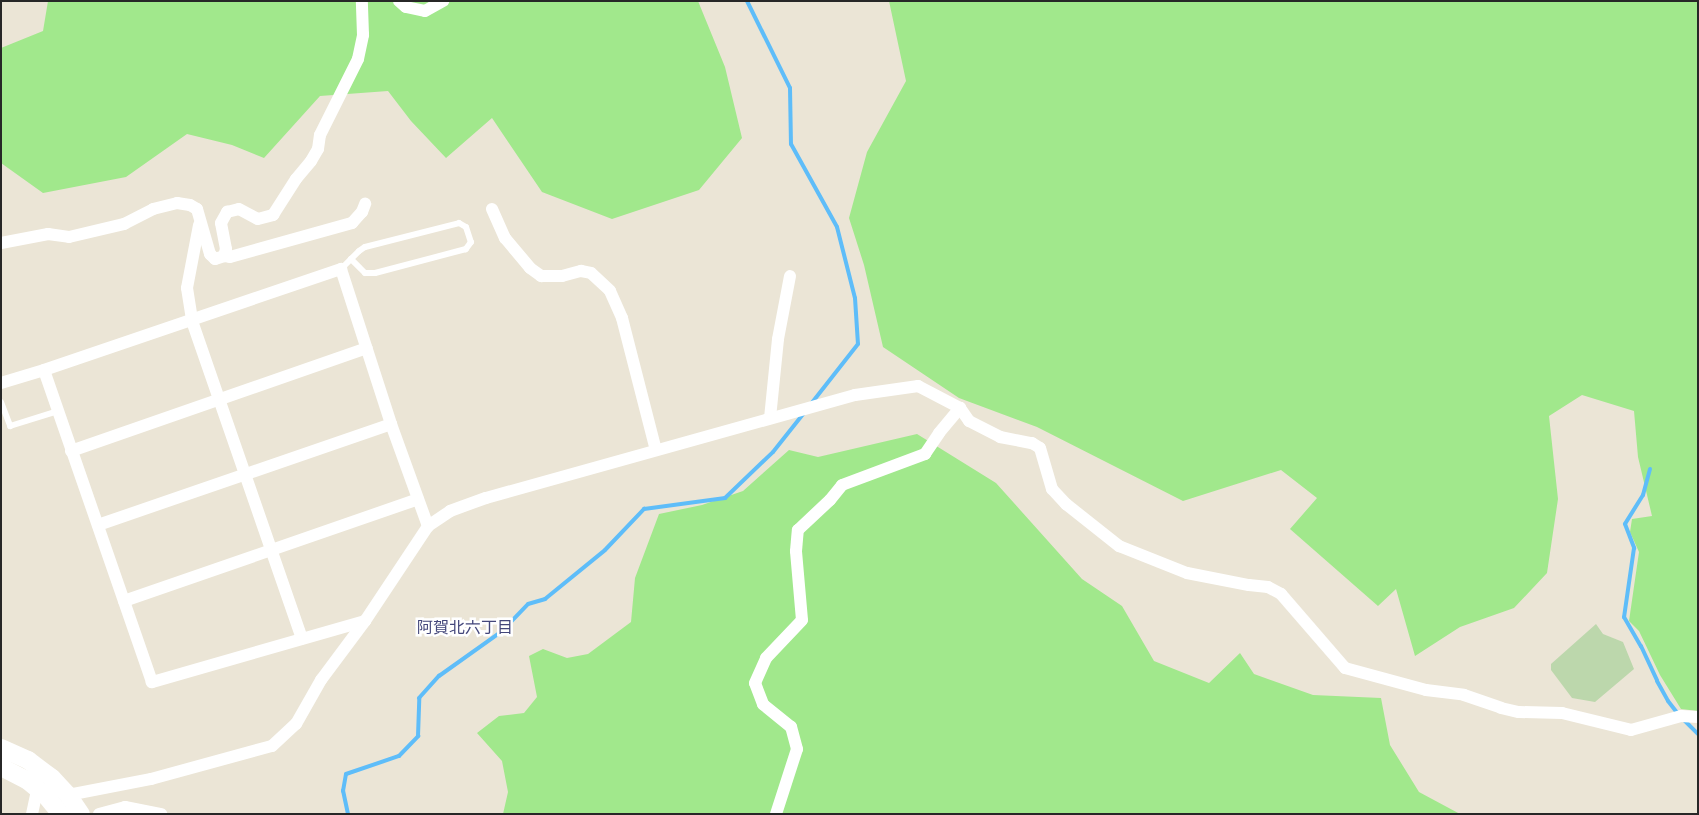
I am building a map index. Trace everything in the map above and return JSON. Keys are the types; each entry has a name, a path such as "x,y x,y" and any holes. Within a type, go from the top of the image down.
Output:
{"street":[{"path":"224,256 226,249 221,223 227,212 239,209 258,219 273,214 296,179 312,162 318,149 320,135 358,59 363,35 362,1"},
{"path":"399,1 406,7 425,11 443,1"},
{"path":"1,243 48,234 69,237 124,224 153,209 177,203 190,205 197,209 210,254 215,259 245,253 352,222 362,212 365,204"},
{"path":"492,209 505,238 530,268 541,276 562,276 581,271 591,273 610,291 622,318 656,450"},
{"path":"200,218 187,288 192,321 302,638"},
{"path":"1,382 44,370 192,321 340,269 391,424 428,526"},
{"path":"770,418 778,339 790,276"},
{"path":"71,451 367,348"},
{"path":"44,370 152,682 365,621"},
{"path":"68,794 151,779 272,746 296,724 321,680 365,621 428,526 450,511 486,498 855,394 918,386 960,408 968,421 1000,437 1032,443 1040,448 1052,489 1066,504 1119,546 1187,573 1268,587 1281,594 1344,668 1426,690 1464,695 1519,712 1562,712 1631,730 1681,716 1698,717"},
{"path":"776,814 798,749 791,728 763,704 755,683 766,658 802,620 796,551 798,530 830,500 842,485 925,454 939,433 960,408"},
{"path":"98,525 391,424"},
{"path":"124,601 272,551 418,498"},
{"path":"1,748 28,760 52,778 68,794 81,814"},
{"path":"1,767 26,780 47,797 61,814"},
{"path":"32,814 37,790"},
{"path":"99,814 126,807 161,814"}],"lane":[{"path":"340,269 351,259 365,247 459,223 466,227 471,242 466,249 376,273 365,273 351,259"},
{"path":"1,402 10,426 58,412"}],"green space":[{"path":"48,1 698,1 725,67 742,138 699,190 612,219 542,192 492,118 446,158 411,121 388,91 320,96 264,158 232,145 187,134 126,177 43,193 1,163 1,48 43,31"},
{"path":"889,1 1698,1 1698,711 1681,709 1660,675 1639,631 1629,621 1639,552 1630,532 1632,519 1652,516 1638,457 1634,411 1582,395 1549,416 1558,499 1547,573 1514,608 1460,627 1415,656 1396,589 1378,606 1290,529 1317,498 1281,470 1183,501 1037,427 959,398 883,347 864,265 849,218 867,152 906,81"},
{"path":"917,434 996,483 1082,579 1122,606 1154,661 1209,683 1240,653 1254,674 1313,695 1381,698 1390,745 1419,792 1460,814 503,814 508,792 502,761 477,733 499,716 524,713 537,697 529,656 543,649 567,658 588,654 631,622 635,578 659,514 702,505 743,491 789,450 818,457"},
{"path":"1596,624 1603,634 1623,642 1634,669 1595,702 1572,698 1551,670 1551,664"}],"waterway":[{"path":"747,1 790,88 791,144 837,227 855,298 858,344 811,404"},
{"path":"348,814 343,791 346,774 399,756 418,736 419,698 439,676 502,631 528,604 545,599 605,550 644,509 725,498 773,452 804,413"},
{"path":"1650,469 1643,495 1625,524 1634,548 1624,617 1641,646 1668,701 1679,715"},
{"path":"1684,720 1698,734"}],"district":[{"name":"阿賀北六丁目","path":"465,628"}]}
